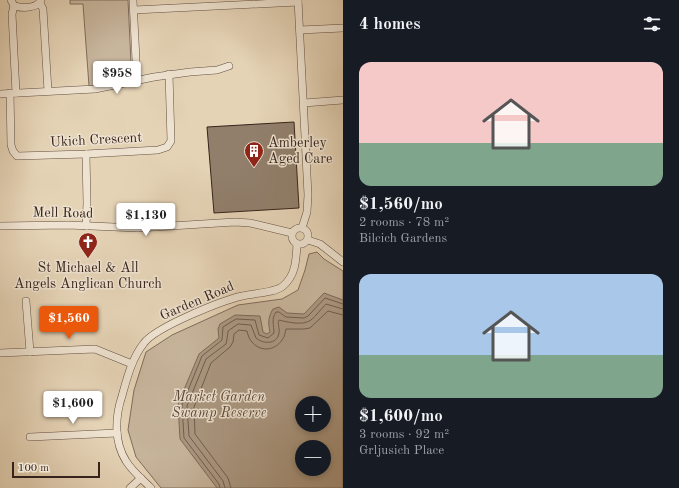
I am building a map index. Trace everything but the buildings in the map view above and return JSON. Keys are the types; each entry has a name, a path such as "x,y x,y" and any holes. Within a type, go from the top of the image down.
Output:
{"street":[{"path":"133,0 137,80"},
{"path":"134,10 298,1 308,195 302,228"},
{"path":"13,93 12,3 26,7 35,6 41,2 43,9 48,91"},
{"path":"300,30 343,28"},
{"path":"0,94 95,89 169,74 217,70 229,66"},
{"name":"Ukich Crescent","path":"13,93 11,145 17,156 158,150 167,147 170,144 172,137 169,74"},
{"path":"304,103 343,100"},
{"path":"86,154 86,226"},
{"name":"Mell Road","path":"0,226 56,225 138,228 235,222 250,223 292,233"},
{"path":"302,228 295,229 292,233 292,238 297,244 302,244 308,240"},
{"path":"302,228 308,234 308,240"},
{"path":"308,240 320,244 343,262"},
{"name":"Garden Road","path":"151,488 126,462 119,446 116,433 118,408 132,364 144,342 163,329 230,299 253,293 272,291 282,287 290,278 295,267 297,244"},
{"path":"26,301 30,352"},
{"path":"0,353 95,349 132,364"},
{"path":"30,437 116,433"},
{"path":"130,488 141,478"}],"green space":[{"path":"70,0 128,0 131,72 127,78 108,84 89,86 83,4 70,4"},
{"name":"Market Garden Swamp Reserve","path":"317,252 324,259 343,271 343,488 161,488 136,457 128,430 134,390 146,352 172,335 238,305 282,299 298,290 309,254"}],"water":[{"name":"Market Garden Swamp Reserve","path":"324,293 343,300 343,488 217,488 180,439 178,404 199,354 219,338 218,329 220,324 235,315 260,316 263,332 267,334 270,332 269,320 273,309 279,307 287,313 304,314"}],"place":[{"name":"Amberley Aged Care","path":"254,168"},
{"name":"St Michael & All Angels Anglican Church","path":"88,259"}]}
